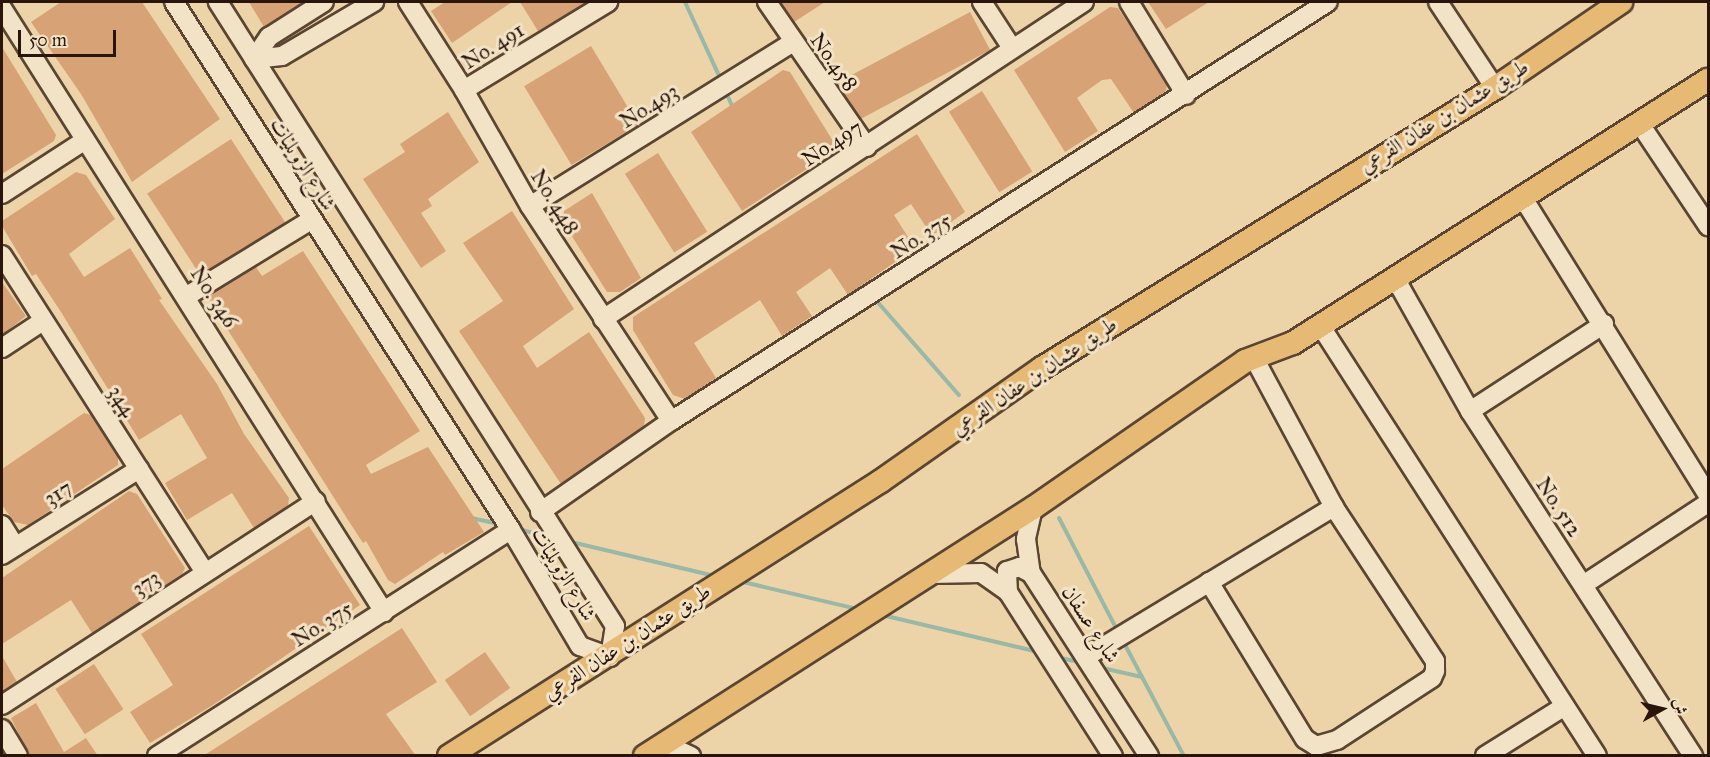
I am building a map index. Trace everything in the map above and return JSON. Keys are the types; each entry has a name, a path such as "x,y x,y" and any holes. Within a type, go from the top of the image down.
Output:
{"main road":[{"name":"طريق عثمان بن عفان الفرعي","path":"449,756 508,717 609,657 815,520 881,481 1042,368 1495,88 1610,5"},
{"path":"659,751 1033,508 1254,358 1293,343 1708,80"},
{"path":"461,756 508,717"}],"street":[{"name":"شارع الزويليات","path":"174,2 311,220 511,530 580,646 609,657 615,626 540,512 218,2"},
{"path":"254,59 269,37 324,2"},
{"path":"254,59 282,56 374,2"},
{"name":"No. 448","path":"408,2 464,90 530,206 671,421"},
{"name":"No. 491","path":"464,90 608,2"},
{"name":"No.458","path":"767,2 792,43 867,147"},
{"path":"982,2 1012,48"},
{"name":"No.497","path":"603,319 1084,2"},
{"path":"1129,2 1186,95"},
{"name":"No. 375","path":"540,512 671,421 1186,95 1328,2"},
{"path":"1438,2 1495,88"},
{"name":"No. 346","path":"2,8 84,141 187,296 384,612"},
{"name":"No.493","path":"530,206 792,43"},
{"path":"1640,124 1708,226"},
{"path":"2,194 84,141"},
{"path":"1523,198 1604,324 1708,495"},
{"path":"187,296 311,220"},
{"name":"344","path":"2,255 204,571"},
{"name":"No. 512","path":"1395,278 1470,411 1693,756"},
{"path":"2,348 43,321"},
{"path":"1470,411 1604,324"},
{"path":"1320,325 1597,756"},
{"path":"1209,582 1305,739 1316,746 1337,740 1432,678 1437,666 1334,507 1254,358"},
{"name":"317","path":"8,550 139,469"},
{"name":"373","path":"2,705 204,571 316,501"},
{"path":"1583,585 1708,503"},
{"path":"1086,657 1334,507"},
{"name":"شارع عسفان","path":"1033,508 1026,539 1031,573 1149,756"},
{"path":"2,525 8,550"},
{"name":"No. 375","path":"157,756 184,748 384,612 511,530"},
{"path":"1008,592 1007,571 1019,567 1031,573"},
{"path":"930,574 981,573 1008,592 1113,756"},
{"path":"1490,754 1565,706"},
{"path":"2,729 18,756"},
{"path":"659,751 691,756"}],"building":[{"path":"61,2 142,2 220,119 132,182 81,94 31,22"},
{"path":"249,2 304,2 264,27"},
{"path":"445,2 512,2 452,43 431,11"},
{"path":"520,2 587,2 538,31"},
{"path":"780,2 825,2 794,22"},
{"path":"1148,2 1209,2 1166,29"},
{"path":"1110,7 1118,8 1134,32 1167,85 1166,91 1134,113 1111,79 1102,80 1077,98 1098,131 1065,152 1014,70"},
{"path":"970,12 990,50 858,120 838,82"},
{"path":"591,46 638,125 572,165 524,86"},
{"path":"2,47 56,135 54,141 2,174"},
{"path":"783,70 790,72 838,149 742,211 691,132"},
{"path":"982,91 1032,172 999,192 949,112"},
{"path":"448,112 479,162 428,199 432,206 421,213 446,251 421,268 363,179 405,152 400,144"},
{"path":"917,134 965,212 932,236 911,204 894,215 915,248 848,295 830,268 796,292 812,316 782,336 760,300 694,343 716,378 685,399 673,395 633,330 633,317"},
{"path":"231,139 285,223 202,277 147,193"},
{"path":"658,153 707,232 674,253 625,174"},
{"path":"76,172 86,175 115,219 69,254 84,277 130,248 162,299 159,300 217,384 244,434 289,498 288,506 254,528 232,493 187,520 165,483 207,458 181,414 139,440 61,312 36,274 32,276 2,226 2,221"},
{"path":"592,193 641,278 620,292 607,292 563,222 564,211"},
{"path":"512,211 574,309 523,346 537,368 589,332 645,418 644,426 561,484 459,331 503,301 463,243"},
{"path":"303,251 420,431 366,465 371,474 428,447 484,532 445,555 443,552 395,584 388,580 366,541 363,543 207,297 256,267 262,276"},
{"path":"2,282 26,316 2,335"},
{"path":"84,413 91,415 118,458 118,465 28,525 14,522 2,505 2,469"},
{"path":"129,491 137,494 185,568 182,574 92,633 71,600 2,644 2,578"},
{"path":"309,526 360,605 213,705 150,743 130,712 173,685 141,634"},
{"path":"402,628 437,682 386,714 416,756 203,756"},
{"path":"485,652 510,688 470,716 445,680"},
{"path":"2,656 17,682 2,692"},
{"path":"94,664 123,709 85,734 55,689"},
{"path":"36,703 64,752 86,738 98,756 29,756 11,718"}],"waterway":[{"path":"685,2 721,80"},
{"path":"725,90 733,108"},
{"path":"874,298 959,395"},
{"path":"471,518 499,524"},
{"path":"1059,518 1118,632"},
{"path":"518,529 551,537"},
{"path":"567,541 715,576"},
{"path":"739,581 857,609"},
{"path":"882,615 1038,652"},
{"path":"1123,641 1184,756"},
{"path":"1057,657 1082,663"},
{"path":"1098,667 1142,677"}]}
